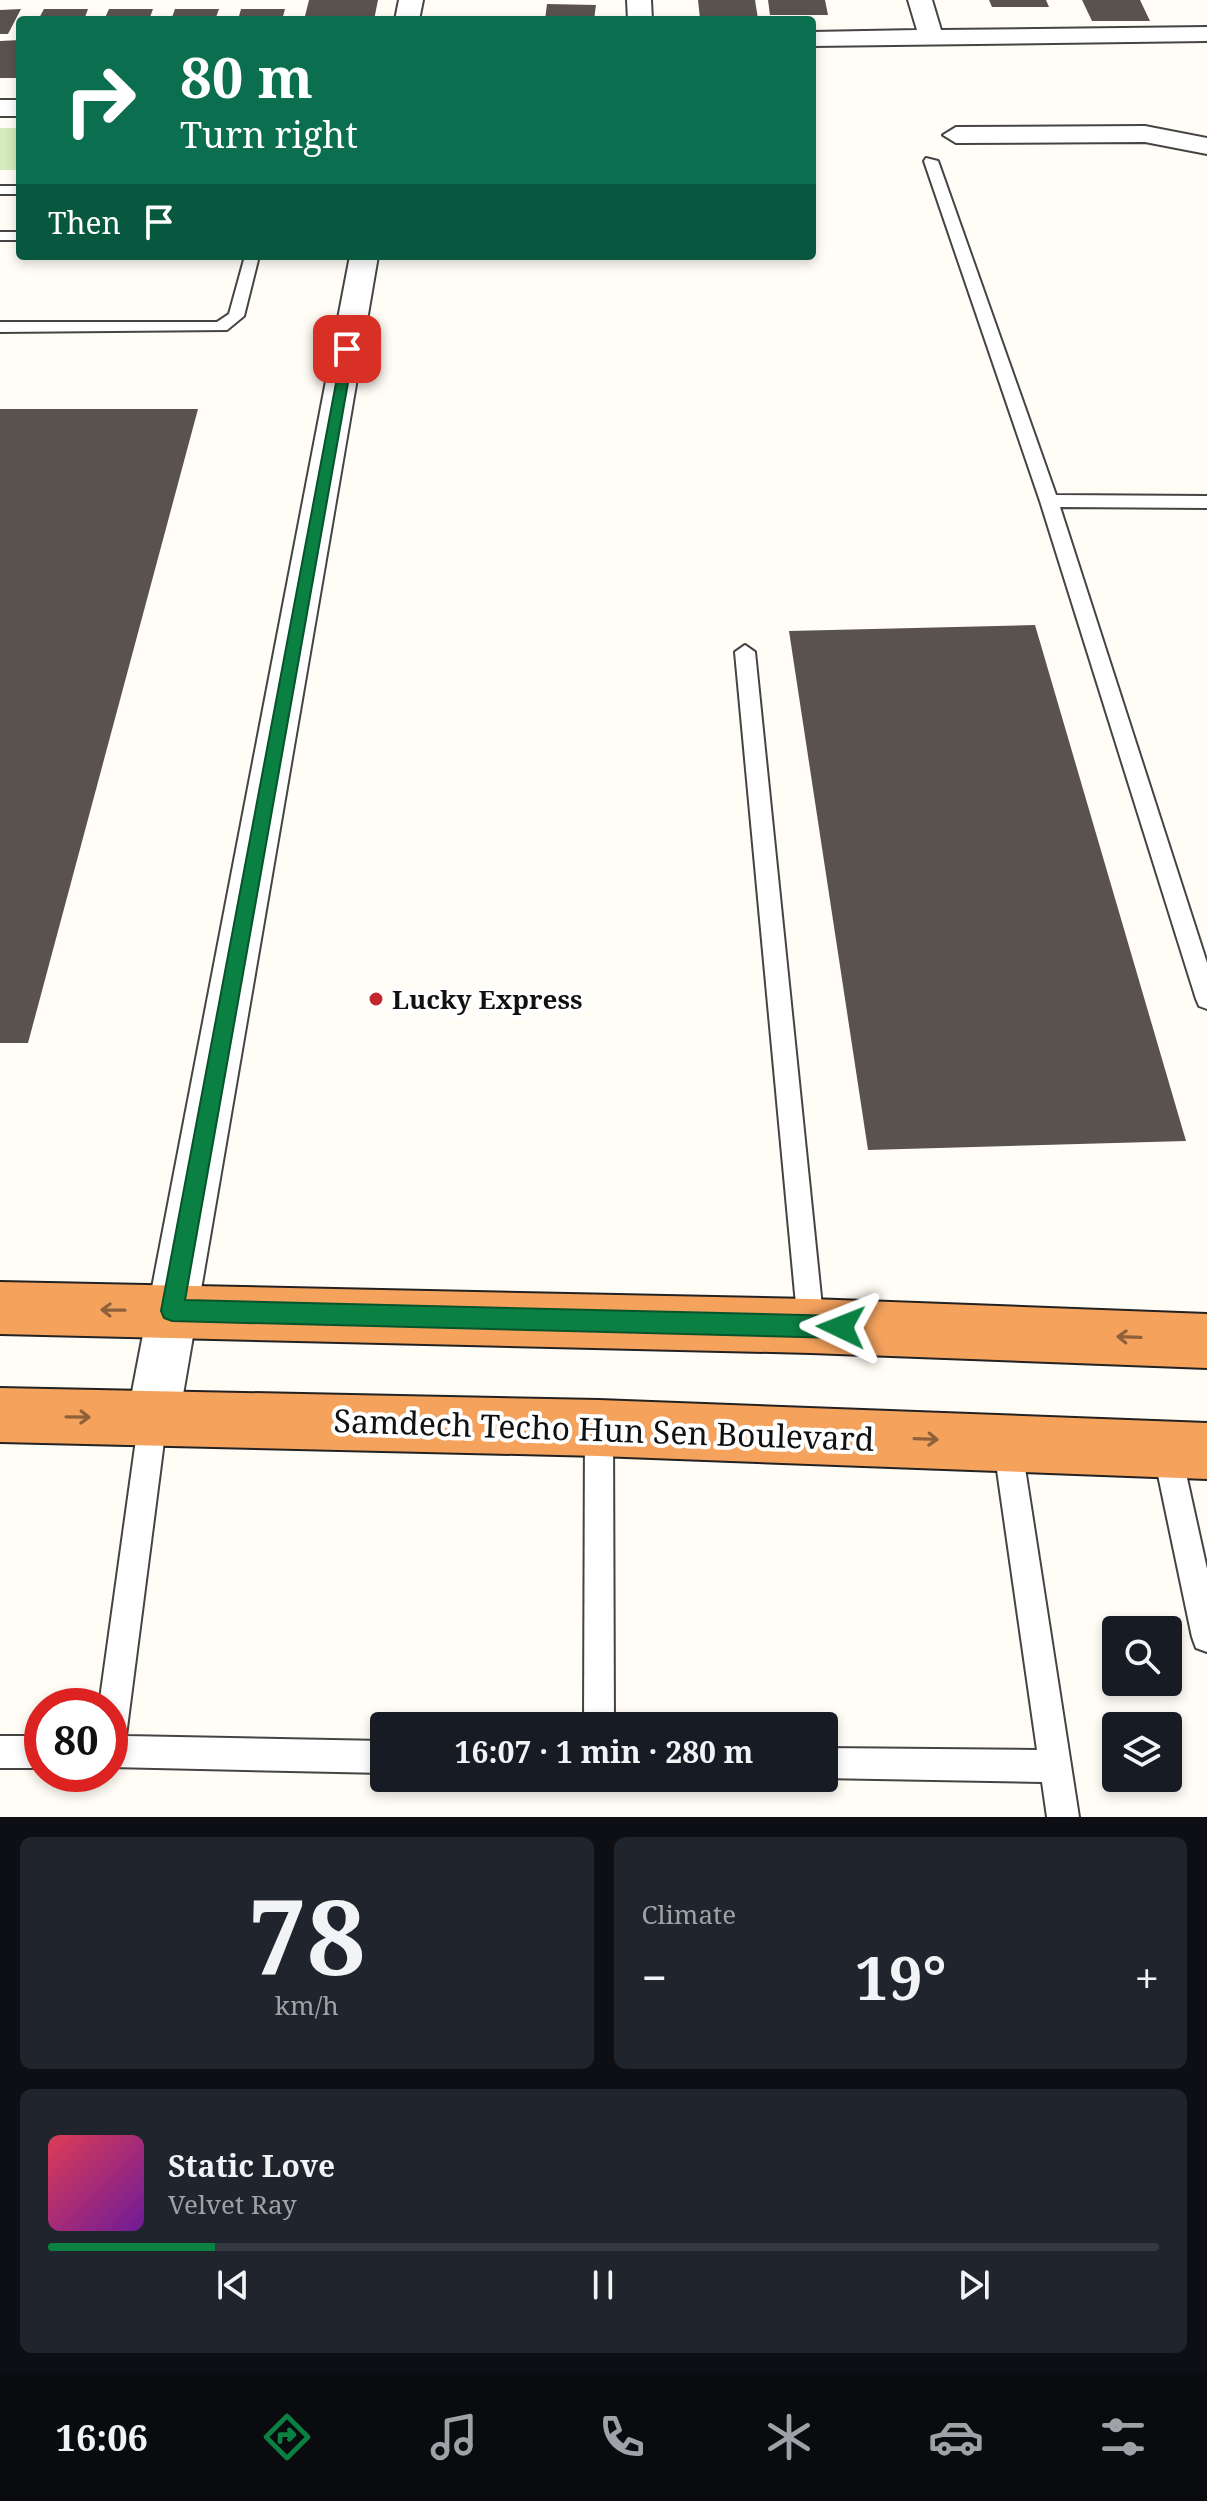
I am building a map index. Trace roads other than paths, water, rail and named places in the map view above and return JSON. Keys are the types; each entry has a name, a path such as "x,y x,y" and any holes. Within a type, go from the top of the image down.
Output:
{"highway":[{"path":"0,1308 811,1326 1207,1341"},
{"name":"Samdech Techo Hun Sen Boulevard","path":"0,1415 599,1428 1187,1450"}],"street":[{"path":"920,0 931,38"},
{"path":"816,39 931,38 1204,24"},
{"path":"956,135 1145,134 1207,146"},
{"path":"153,1418 363,260"}],"lane":[{"path":"931,161 1049,501 1207,999"},
{"path":"0,327 221,327 236,316 251,260"},
{"path":"1049,501 1207,502"},
{"path":"745,652 811,1326"},
{"path":"117,1688 153,1418"},
{"path":"599,1428 599,1712"},
{"path":"1007,1441 1063,1817"},
{"path":"1187,1450 1207,1637"},
{"path":"128,1751 370,1757"},
{"path":"0,1752 24,1752"},
{"path":"838,1764 1056,1766"}],"place":[{"name":"Lucky Express","path":"376,999"}]}
